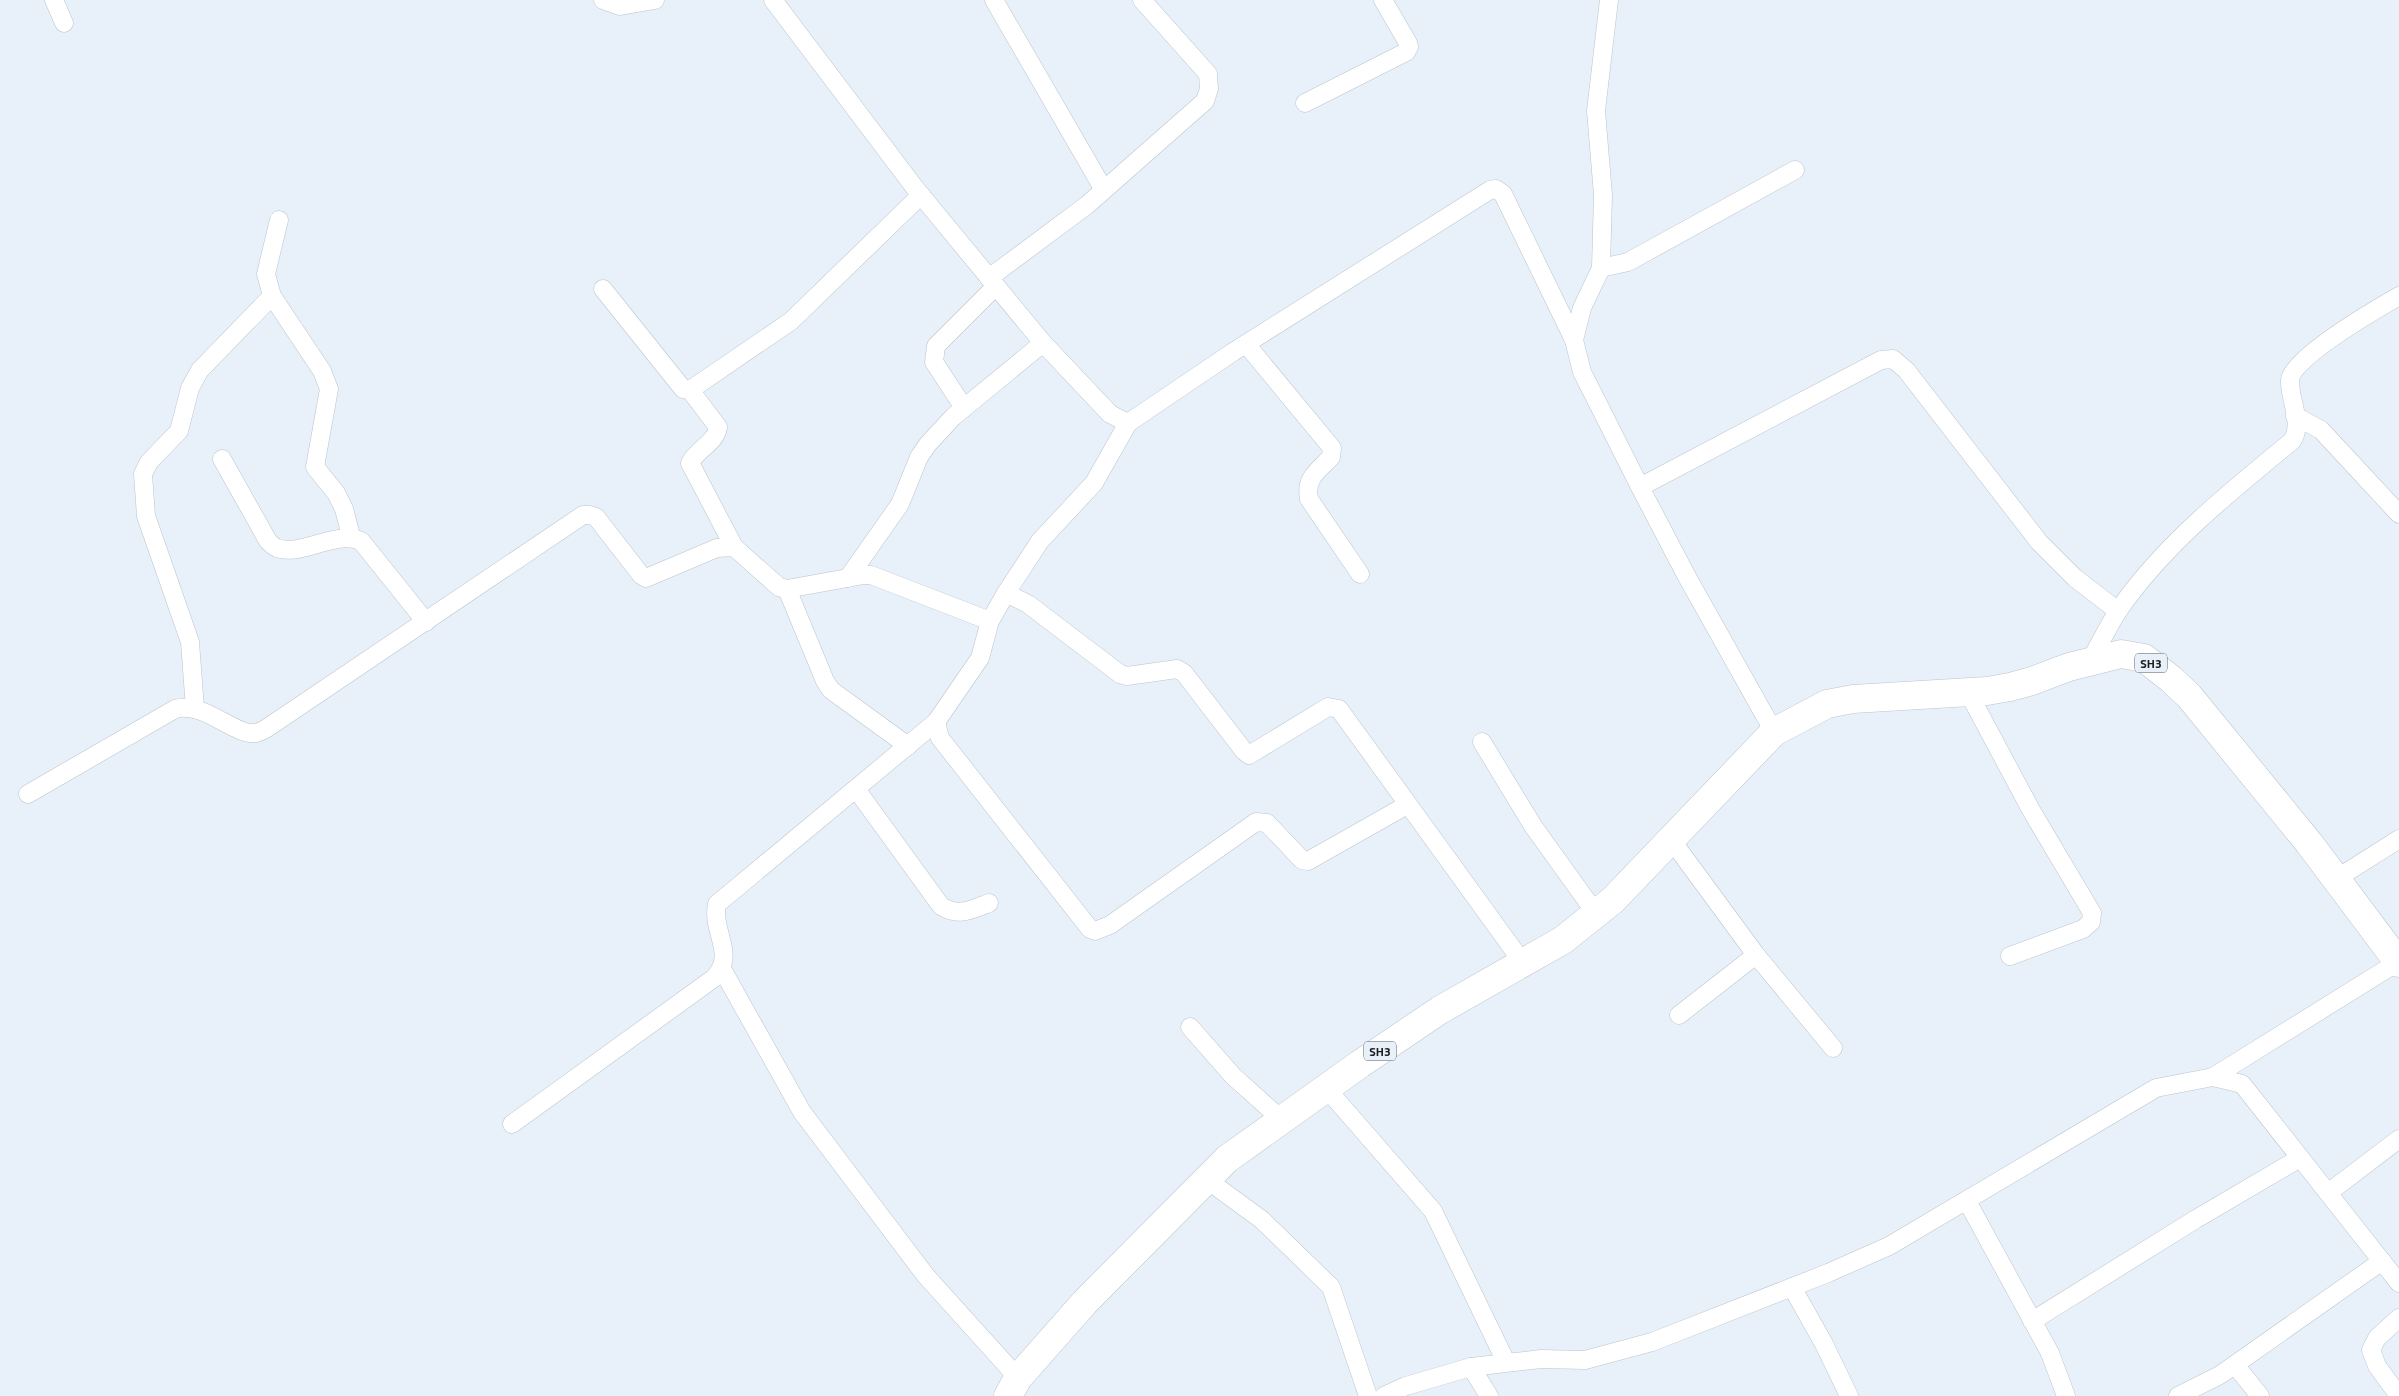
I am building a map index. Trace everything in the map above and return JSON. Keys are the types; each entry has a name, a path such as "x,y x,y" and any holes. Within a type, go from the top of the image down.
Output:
{"main road":[{"name":"SH3","path":"1013,1387 1085,1302 1227,1159 1440,1010 1564,940 1597,915 1639,874 1670,838 1774,732 1827,704 1853,699 1968,692 2025,683 2090,661 2121,654 2144,658 2189,696 2265,788 2398,963"}],"street":[{"path":"54,0 64,23"},
{"path":"602,0 620,6 655,0"},
{"path":"773,0 921,195 1043,343 1110,414 1128,423"},
{"path":"994,0 1104,190"},
{"path":"964,408 934,362 933,356 936,346 993,282 1104,190 1205,101 1209,90 1208,74 1197,59 1142,0"},
{"path":"1305,103 1406,52 1409,48 1408,43 1383,0"},
{"path":"1574,340 1582,308 1601,268 1603,195 1596,111 1609,0"},
{"path":"1601,268 1628,262 1796,170"},
{"path":"512,1124 714,978 722,969 725,958 716,913 717,904 936,722 980,658 990,621 1006,593 1040,541 1094,483 1128,423 1246,344 1490,190 1496,189 1503,194 1574,340 1582,372 1686,575 1774,732"},
{"path":"690,390 791,321 921,195"},
{"path":"279,220 266,274 272,296 322,371 329,389 315,467 336,493 344,509 351,536"},
{"path":"604,290 683,388 690,390 718,427 714,438 698,451 690,463 734,547 780,587 787,589 871,575 990,621"},
{"path":"194,709 190,642 146,516 143,474 149,462 179,431 190,388 200,370 272,296"},
{"path":"2090,661 2118,611 2154,566 2221,500 2292,440 2297,428 2290,378 2295,368 2360,318 2399,296"},
{"path":"848,578 900,504 920,457 928,444 964,408 1043,343"},
{"path":"1246,344 1332,448 1331,457 1311,478 1307,487 1309,499 1360,574"},
{"path":"1640,487 1881,360 1893,358 1906,370 2039,542 2063,568 2118,611"},
{"path":"2295,416 2321,430 2399,514"},
{"path":"222,459 268,541 277,548 291,549 351,536 361,541 426,622"},
{"path":"28,794 175,709 184,706 247,731 256,733 268,728 583,515 590,515 596,518 641,575 646,578 717,548 734,547"},
{"path":"787,589 825,681 831,690 908,746"},
{"path":"1006,593 1028,604 1120,674 1126,676 1177,669 1184,673 1244,751 1250,755 1328,707 1339,709 1523,962"},
{"path":"1968,692 2031,810 2092,913 2091,922 2083,929 2010,956"},
{"path":"936,722 940,738 1090,929 1095,931 1110,925 1256,822 1267,823 1302,860 1308,861 1407,805"},
{"path":"1482,742 1533,826 1597,915"},
{"path":"856,788 941,906 950,912 964,913 989,903"},
{"path":"1670,838 1756,955 1833,1048"},
{"path":"2336,879 2399,839"},
{"path":"1679,1015 1756,955"},
{"path":"1384,1396 1406,1386 1472,1367 1541,1359 1585,1360 1652,1342 1792,1287 1889,1246 2156,1088 2213,1077 2398,963"},
{"path":"722,969 802,1112 1013,1387"},
{"path":"1190,1027 1234,1076 1282,1120"},
{"path":"2213,1077 2242,1084 2399,1283"},
{"path":"1326,1088 1433,1211 1506,1362"},
{"path":"2328,1193 2399,1139"},
{"path":"2032,1322 2196,1219 2300,1158"},
{"path":"1206,1179 1262,1220 1331,1288 1368,1396"},
{"path":"1966,1201 2058,1372 2066,1396"},
{"path":"2180,1395 2220,1375 2382,1261"},
{"path":"1792,1287 1824,1344 1849,1396"},
{"path":"2399,1318 2377,1338 2371,1350 2377,1366 2399,1396"},
{"path":"2236,1364 2260,1396"},
{"path":"1472,1367 1489,1396"}]}
